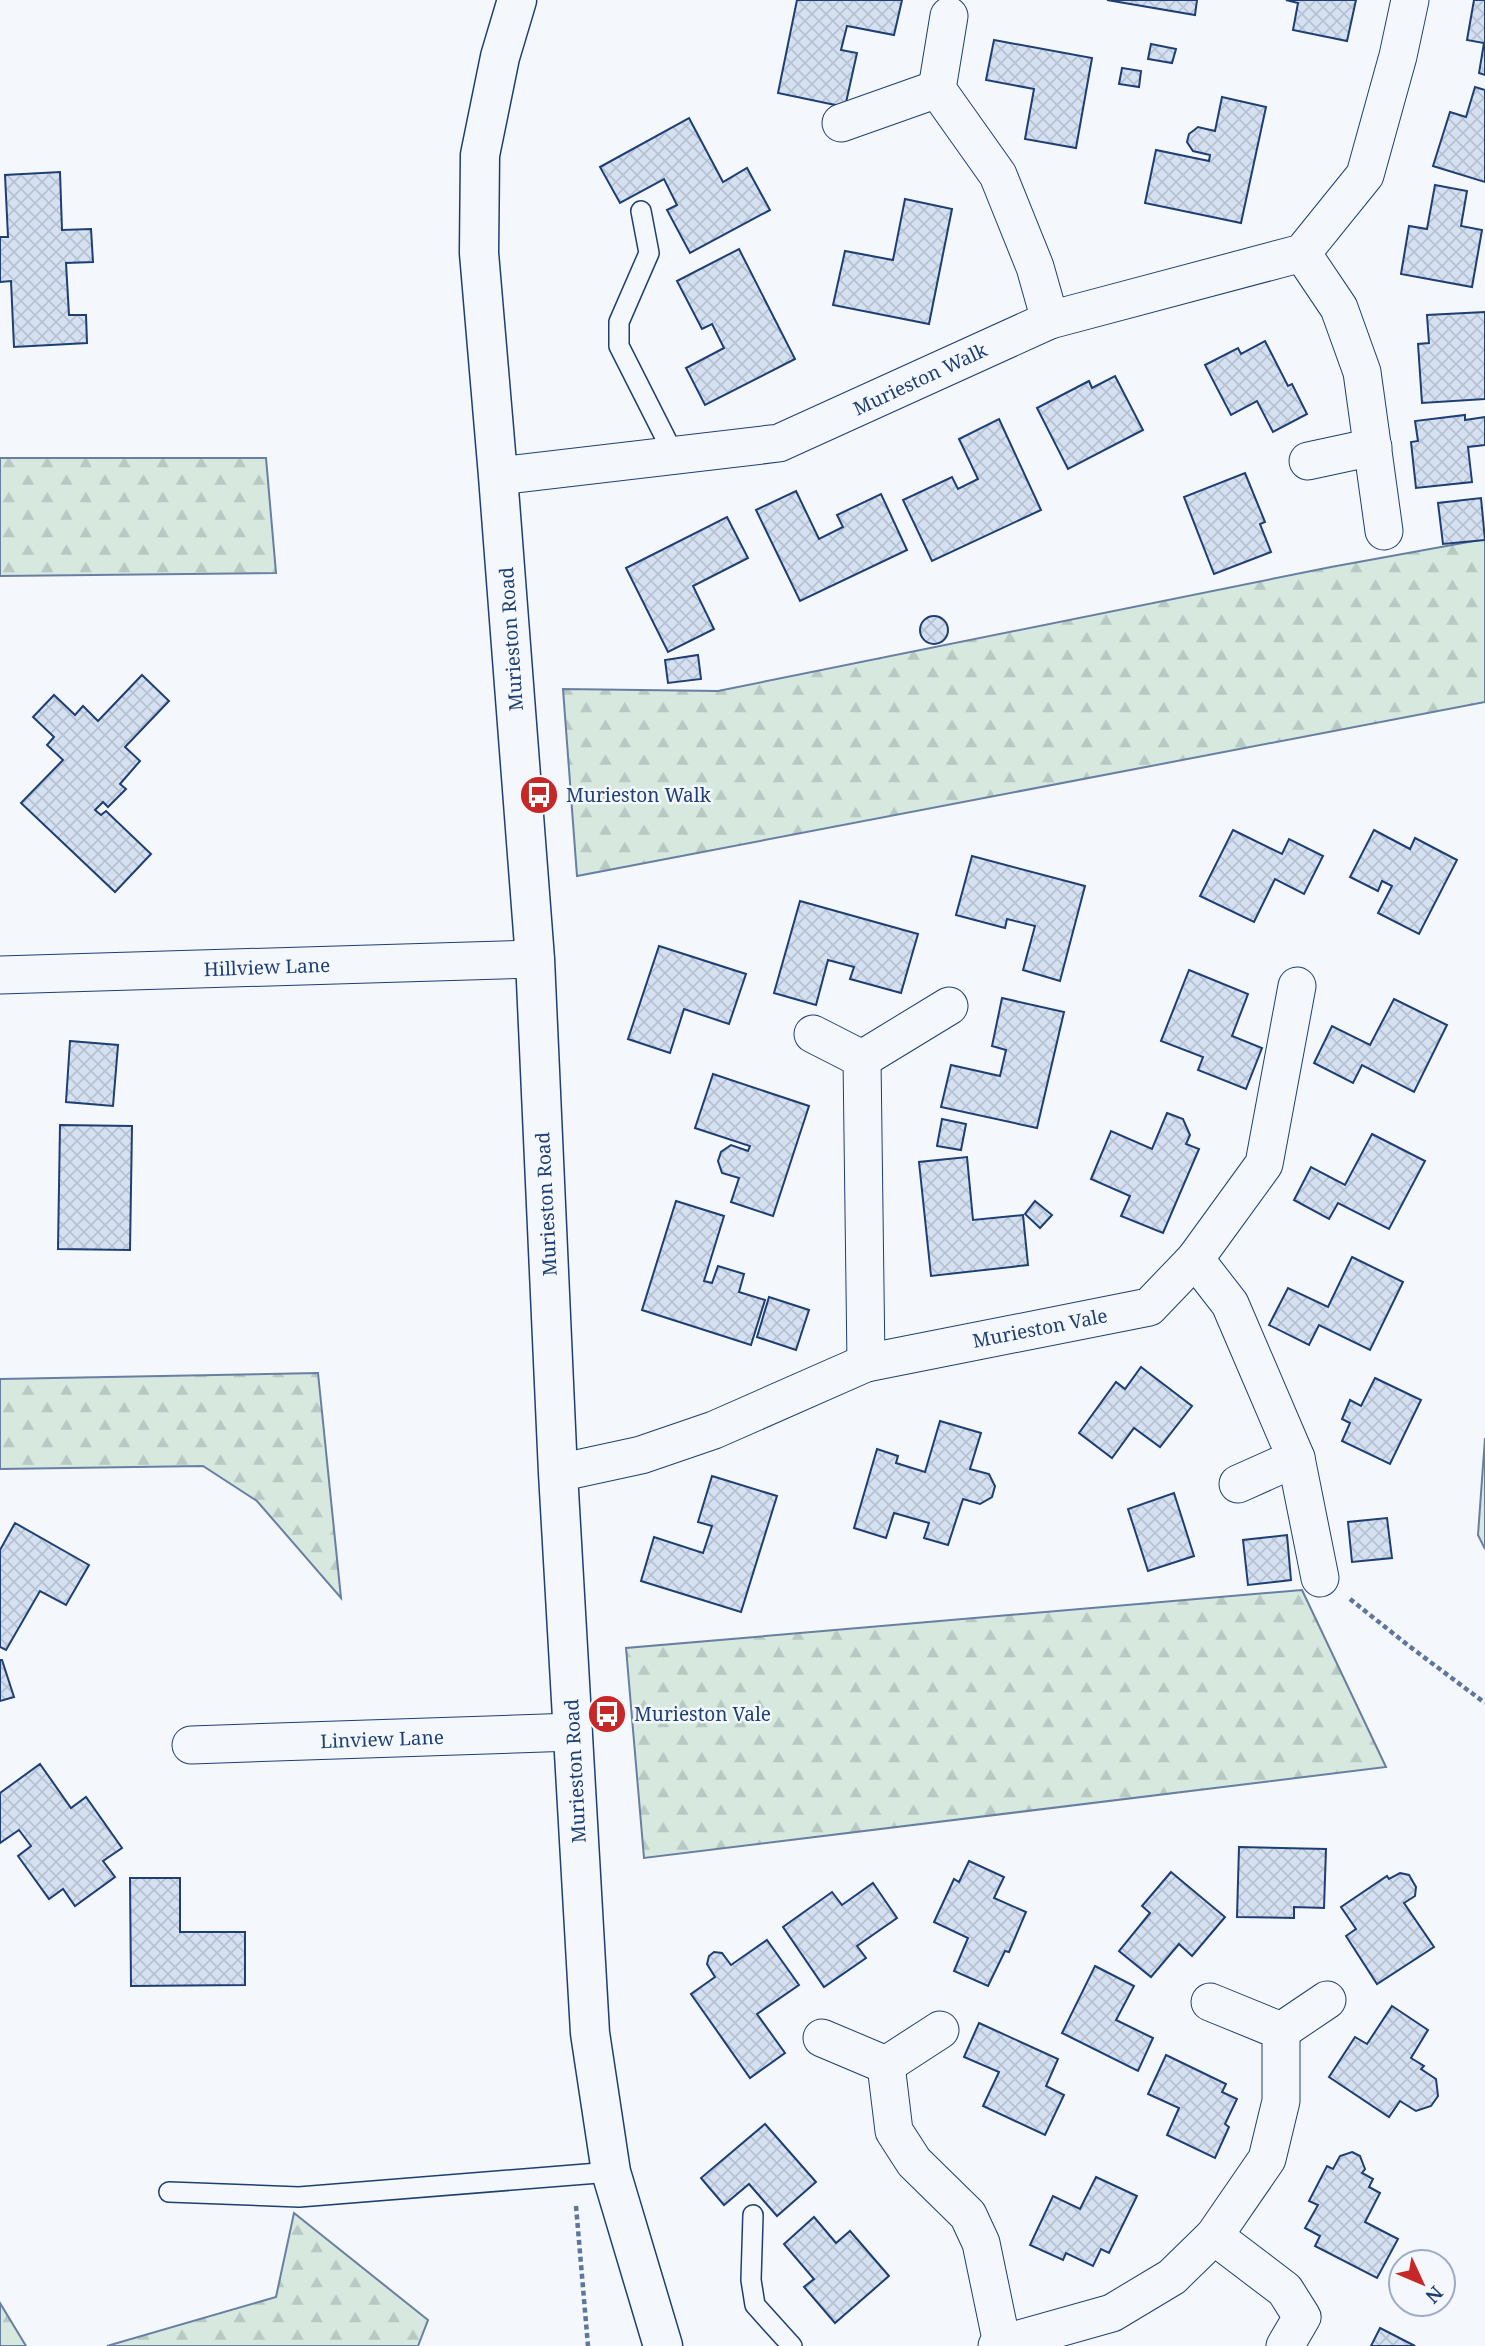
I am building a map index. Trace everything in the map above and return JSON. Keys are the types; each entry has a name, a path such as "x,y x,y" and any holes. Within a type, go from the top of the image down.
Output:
{"street":[{"name":"Murieston Road","path":"517,0 500,57 480,155 479,253 535,960 558,1473 590,2033 611,2172 663,2346"},
{"path":"1384,531 1362,372 1339,308 1302,253 1365,175 1398,56 1410,0"},
{"path":"949,16 937,89 998,175 1035,267 1050,320"},
{"path":"841,123 937,89"},
{"name":"Murieston Walk","path":"498,476 779,443 1050,320 1302,253"},
{"path":"1308,461 1373,447"},
{"name":"Hillview Lane","path":"0,975 535,960"},
{"name":"Murieston Vale","path":"558,1473 641,1455 714,1430 866,1363 1149,1307 1195,1259 1264,1164 1297,986"},
{"path":"862,1059 949,1006"},
{"path":"813,1034 862,1059"},
{"path":"862,1059 866,1363"},
{"path":"1195,1259 1230,1304 1296,1458 1320,1578"},
{"path":"1238,1484 1296,1458"},
{"name":"Linview Lane","path":"191,1745 573,1732"},
{"path":"1281,2031 1326,2000"},
{"path":"1210,2002 1281,2031"},
{"path":"886,2065 940,2030"},
{"path":"886,2065 894,2131 914,2162 968,2214 981,2243 999,2345 1112,2313 1172,2277 1214,2236 1267,2159 1281,2101 1281,2031"},
{"path":"822,2038 886,2065"},
{"path":"1214,2236 1285,2290 1302,2317 1285,2346"}],"lane":[{"path":"641,211 649,253 619,322 619,346 666,439 668,457"},
{"path":"169,2192 299,2197 611,2172"},
{"path":"753,2215 751,2280 755,2305 792,2346"}],"path":[{"path":"1320,1578 1485,1703"},
{"path":"573,2177 588,2346"}],"green space":[{"path":"0,458 266,458 276,573 0,576"},
{"path":"1485,539 1485,702 577,876 563,689 718,691 1331,567"},
{"path":"318,1373 341,1598 257,1501 203,1466 0,1469 0,1379"},
{"path":"1485,1438 1485,1549 1478,1535"},
{"path":"1302,1590 1386,1767 644,1858 626,1648"},
{"path":"294,2213 428,2320 418,2346 107,2346 276,2297"},
{"path":"0,2303 26,2346 0,2346"}],"building":[{"path":"797,0 902,0 894,35 847,26 841,50 857,53 845,107 778,93"},
{"path":"1107,0 1197,0 1195,15"},
{"path":"1286,0 1356,0 1347,41 1293,30 1298,3"},
{"path":"1474,0 1485,0 1485,75 1479,73 1484,43 1467,40"},
{"path":"994,40 1092,58 1076,148 1025,139 1034,89 986,80"},
{"path":"1151,44 1176,49 1172,63 1148,59"},
{"path":"1122,68 1141,71 1139,87 1119,84"},
{"path":"1475,87 1485,90 1485,182 1433,166 1450,112 1466,117"},
{"path":"1222,97 1266,107 1241,223 1145,203 1156,150 1209,161 1210,155 1193,151 1187,142 1189,134 1198,127 1215,131"},
{"path":"689,118 723,182 747,168 770,210 690,253 667,210 677,205 664,179 620,203 600,167"},
{"path":"60,172 62,230 91,229 93,262 66,263 69,315 86,315 87,343 14,347 11,281 0,282 0,237 8,237 5,175"},
{"path":"1435,185 1467,191 1461,226 1482,230 1472,287 1401,274 1409,226 1427,229"},
{"path":"905,199 952,209 929,324 833,305 845,251 893,260"},
{"path":"739,249 795,359 705,405 686,368 724,348 712,324 702,329 677,281"},
{"path":"1485,312 1485,399 1422,403 1418,344 1429,343 1427,315"},
{"path":"1265,341 1288,386 1292,384 1307,414 1273,432 1257,401 1231,415 1205,365 1238,348 1241,354"},
{"path":"1115,376 1143,430 1068,469 1037,408 1089,381 1092,388"},
{"path":"1465,415 1465,420 1485,417 1485,445 1468,447 1472,482 1416,488 1411,442 1418,441 1415,421"},
{"path":"999,419 1041,510 932,561 903,500 952,477 958,489 978,479 959,439"},
{"path":"1245,473 1265,522 1260,524 1271,552 1214,574 1184,497"},
{"path":"796,491 819,539 843,527 837,515 881,494 907,550 800,601 756,510"},
{"path":"1481,498 1485,540 1443,544 1438,503"},
{"path":"727,517 748,558 693,586 714,629 668,652 626,568"},
{"path":"934,616 944,620 948,630 944,640 934,644 924,640 920,630 924,620"},
{"path":"698,655 701,679 668,683 665,660"},
{"path":"142,675 169,701 125,747 140,761 120,784 126,789 108,807 103,802 95,810 101,815 106,811 151,854 115,892 21,803 63,760 47,745 54,737 33,717 54,695 75,715 83,706 98,721"},
{"path":"1233,830 1282,854 1289,839 1323,856 1304,894 1275,879 1254,922 1200,896"},
{"path":"1374,830 1410,849 1415,838 1457,860 1419,934 1378,913 1392,886 1382,881 1378,891 1350,877"},
{"path":"972,856 1085,886 1060,981 1023,970 1035,926 1007,919 1005,928 956,915"},
{"path":"800,901 918,934 901,993 850,979 854,967 828,960 816,1005 774,993"},
{"path":"659,946 746,974 729,1024 684,1009 670,1053 628,1039"},
{"path":"1189,970 1248,994 1232,1036 1262,1048 1246,1089 1198,1070 1203,1057 1161,1041"},
{"path":"1002,998 1064,1012 1037,1128 941,1107 951,1065 1000,1076 1006,1050 992,1046"},
{"path":"1394,999 1447,1025 1414,1092 1362,1065 1353,1083 1314,1063 1332,1026 1370,1045"},
{"path":"70,1041 118,1045 113,1106 66,1102"},
{"path":"713,1074 809,1106 773,1216 731,1202 739,1178 722,1173 718,1161 721,1152 731,1145 748,1151 750,1146 695,1128"},
{"path":"1167,1113 1183,1119 1190,1135 1186,1144 1199,1149 1163,1233 1121,1216 1130,1196 1091,1179 1111,1131 1152,1149"},
{"path":"942,1119 966,1124 961,1150 937,1146"},
{"path":"60,1125 132,1126 130,1250 58,1249"},
{"path":"1372,1134 1425,1161 1389,1229 1338,1203 1329,1219 1294,1200 1311,1167 1345,1185"},
{"path":"967,1157 973,1220 1023,1215 1028,1265 931,1276 919,1162"},
{"path":"676,1201 724,1216 704,1281 712,1283 718,1266 744,1274 739,1292 765,1300 751,1345 642,1310"},
{"path":"1035,1201 1052,1215 1040,1228 1025,1214"},
{"path":"1352,1257 1403,1282 1370,1350 1319,1325 1309,1345 1269,1325 1288,1288 1328,1307"},
{"path":"769,1297 809,1310 796,1350 757,1337"},
{"path":"1141,1367 1192,1406 1160,1447 1134,1428 1112,1458 1079,1433 1116,1382 1125,1389"},
{"path":"1375,1378 1421,1400 1390,1464 1342,1441 1350,1423 1342,1419 1350,1400 1361,1406"},
{"path":"940,1421 981,1433 970,1469 989,1474 995,1486 992,1497 980,1504 963,1499 948,1545 924,1538 929,1523 894,1513 886,1538 854,1528 877,1449 898,1456 896,1463 925,1472"},
{"path":"712,1476 777,1496 741,1612 641,1581 654,1537 703,1553 712,1526 698,1522"},
{"path":"1174,1493 1194,1556 1148,1571 1128,1509"},
{"path":"1387,1518 1392,1558 1352,1562 1348,1522"},
{"path":"15,1523 89,1565 66,1605 40,1591 6,1650 0,1647 0,1550"},
{"path":"1287,1535 1291,1580 1248,1585 1243,1540"},
{"path":"0,1660 14,1697 0,1701"},
{"path":"40,1764 71,1808 86,1797 122,1848 103,1861 115,1877 75,1906 63,1889 49,1899 18,1856 31,1846 19,1830 0,1843 0,1793"},
{"path":"1239,1847 1326,1849 1324,1908 1294,1907 1294,1918 1237,1917"},
{"path":"969,1861 1004,1877 994,1898 1026,1912 1009,1952 1005,1951 988,1986 954,1971 968,1938 934,1922 954,1879 959,1882"},
{"path":"1171,1872 1225,1917 1192,1956 1179,1944 1151,1977 1119,1951 1150,1913 1142,1906"},
{"path":"1400,1873 1409,1875 1416,1887 1415,1896 1404,1903 1434,1947 1377,1984 1346,1936 1356,1929 1341,1907 1387,1876 1389,1879"},
{"path":"130,1878 180,1878 180,1932 245,1932 245,1985 131,1986"},
{"path":"873,1883 897,1918 857,1946 866,1958 824,1987 783,1927 832,1892 842,1905"},
{"path":"767,1940 799,1985 757,2014 785,2053 750,2078 691,1994 715,1977 707,1964 709,1956 714,1952 722,1953 731,1965"},
{"path":"1095,1966 1134,1986 1116,2020 1153,2038 1138,2071 1062,2033"},
{"path":"1392,2006 1428,2030 1411,2058 1424,2066 1421,2069 1436,2079 1438,2096 1431,2106 1416,2111 1400,2101 1389,2117 1329,2077 1355,2037 1367,2044"},
{"path":"979,2023 1058,2059 1046,2086 1064,2095 1045,2135 983,2106 999,2072 964,2057"},
{"path":"1166,2055 1226,2084 1222,2092 1237,2099 1225,2124 1229,2127 1215,2158 1167,2135 1179,2108 1148,2094"},
{"path":"765,2124 816,2182 777,2216 749,2184 724,2205 701,2178"},
{"path":"1352,2152 1360,2156 1365,2169 1362,2173 1373,2179 1369,2187 1380,2193 1365,2222 1398,2239 1393,2248 1387,2248 1387,2259 1377,2278 1315,2246 1320,2236 1305,2228 1318,2205 1309,2201 1327,2166 1333,2169 1340,2156"},
{"path":"1096,2177 1137,2196 1109,2253 1101,2249 1093,2266 1066,2253 1063,2260 1030,2245 1053,2196 1080,2209"},
{"path":"814,2217 836,2243 850,2231 889,2276 835,2323 804,2287 814,2279 784,2244"},
{"path":"1380,2328 1415,2346 1371,2346"}],"place":[{"name":"Murieston Walk","path":"539,795"},
{"name":"Murieston Vale","path":"607,1714"}]}
